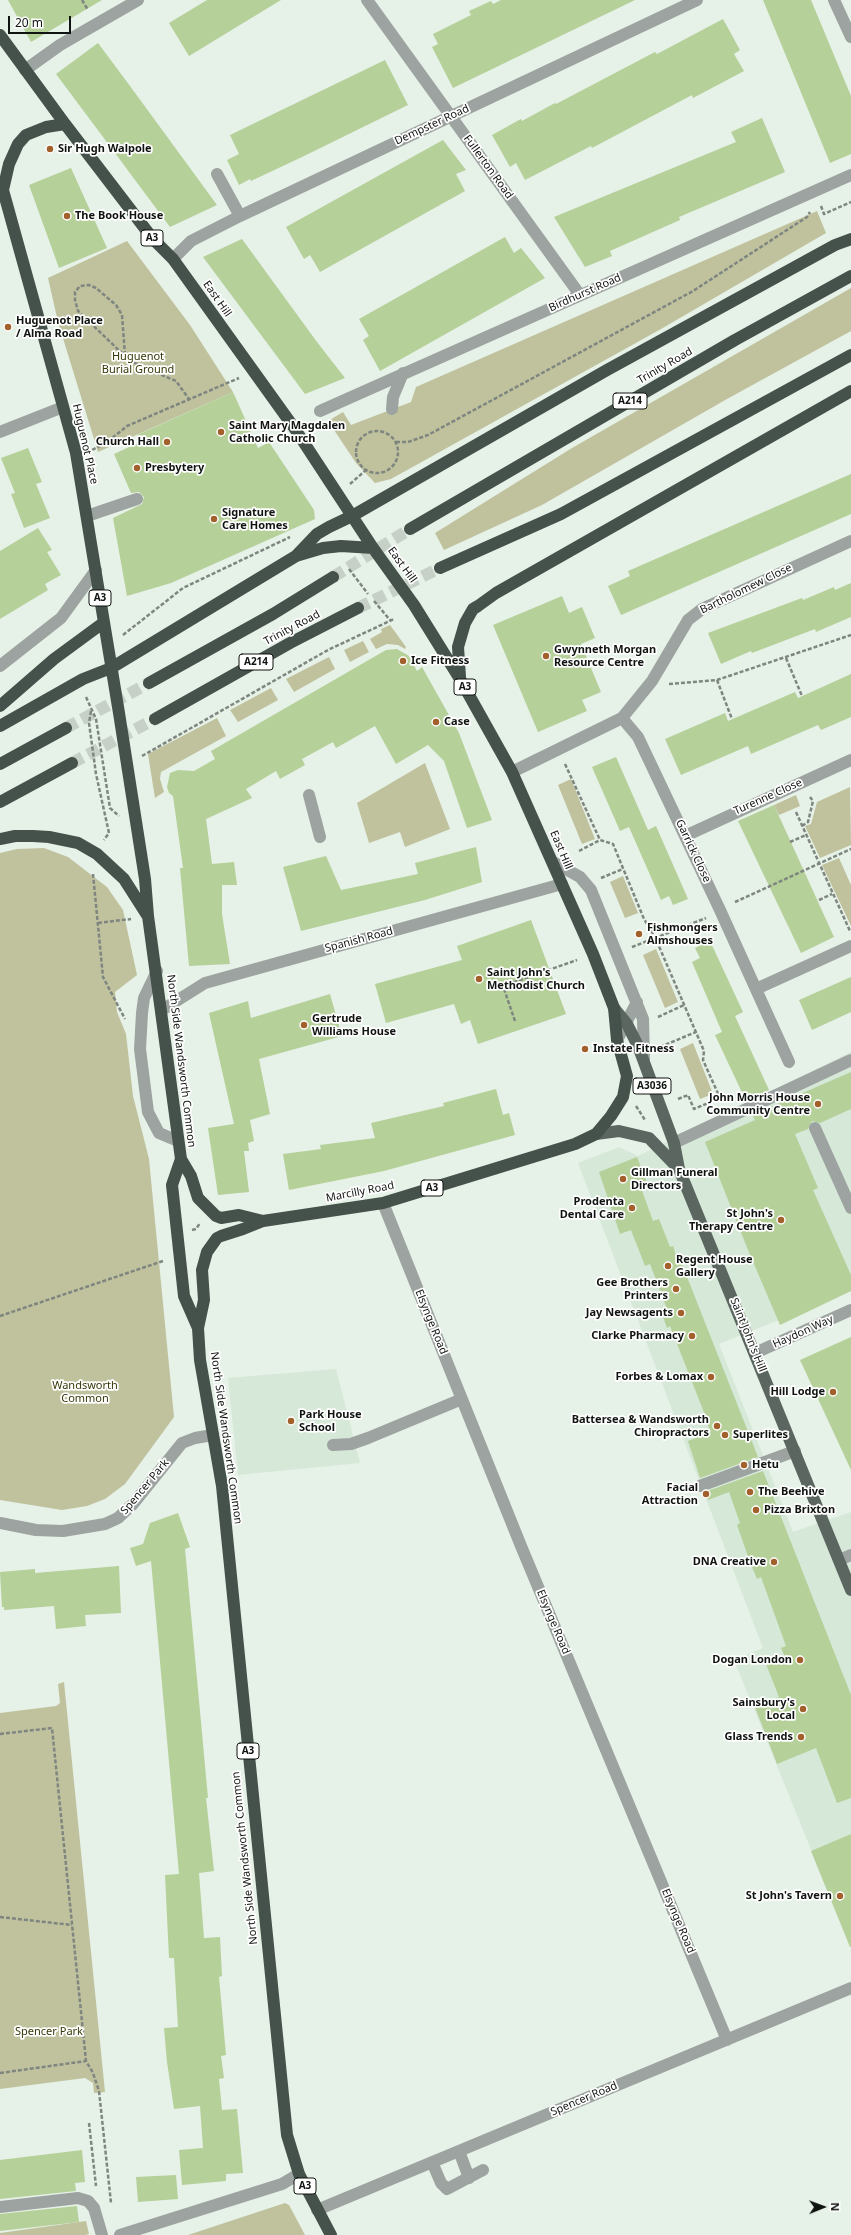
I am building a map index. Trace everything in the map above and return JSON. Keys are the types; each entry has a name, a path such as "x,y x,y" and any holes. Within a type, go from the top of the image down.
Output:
{"highway":[{"name":"East Hill","path":"0,35 65,124 153,239 173,259 295,429 370,543 414,605 460,679 512,772 593,954 614,1008"},
{"name":"A3","path":"1,189 9,164 18,144 26,135 46,128 65,124"},
{"name":"Huguenot Place","path":"1,189 3,203 76,453 119,713"},
{"path":"296,556 317,534 352,516 607,370 835,245 851,239"},
{"name":"Trinity Road","path":"410,529 735,340 851,276"},
{"path":"440,568 561,514 851,355"},
{"path":"460,679 458,647 465,623 474,609 484,601 523,577 851,391"},
{"path":"0,726 83,679 111,668 296,556 323,548 354,546 370,543"},
{"name":"Trinity Road","path":"149,683 273,614 333,577"},
{"name":"Trinity Road","path":"155,719 290,643 358,608"},
{"path":"0,706 54,659 103,623"},
{"name":"North Side Wandsworth Common","path":"119,713 145,880 148,916 157,971 181,1159 172,1185 184,1296 198,1328 200,1360 222,1486 287,2135 299,2174 331,2235"},
{"path":"0,764 66,728"},
{"path":"0,802 72,763"},
{"path":"0,839 15,836 33,836 49,837 78,843 97,854 124,878 148,916"},
{"name":"A3","path":"596,1134 623,1097 627,1076 617,1040 614,1008"},
{"name":"Marcilly Road","path":"198,1328 204,1300 202,1270 207,1252 217,1238 221,1236 263,1221 383,1203 548,1153 596,1134"},
{"name":"A3","path":"181,1159 191,1176 198,1198 216,1216 221,1218 239,1216 263,1221"}],"main road":[{"name":"East Hill","path":"614,1008 626,1024 644,1064 674,1143 679,1169"},
{"name":"Marcilly Road","path":"596,1134 619,1131 649,1138 679,1169"},
{"name":"Saint John's Hill","path":"679,1169 851,1590"}],"street":[{"path":"25,70 60,45 138,0"},
{"name":"Fullerton Road","path":"367,0 580,295"},
{"name":"Dempster Road","path":"173,259 191,241 240,216 697,0"},
{"path":"834,0 851,37"},
{"path":"217,174 240,216"},
{"name":"Birdhurst Road","path":"320,411 851,175"},
{"path":"392,409 393,397 403,373"},
{"path":"0,432 63,407"},
{"path":"87,516 137,499"},
{"name":"Bartholomew Close","path":"512,772 610,726 622,718 652,680 688,620 702,609 851,541"},
{"path":"0,666 61,618 96,570"},
{"name":"Garrick Close","path":"622,718 638,737 720,910 789,1062"},
{"name":"Turenne Close","path":"685,836 851,760"},
{"path":"309,795 320,837"},
{"path":"553,862 580,877 591,890 643,1019 644,1064"},
{"name":"Spanish Road","path":"162,1010 205,983 562,884"},
{"path":"756,989 851,946"},
{"path":"157,971 144,998 140,1049 148,1112 159,1133 178,1141"},
{"path":"617,1040 637,1002"},
{"path":"674,1143 851,1060"},
{"path":"815,1128 851,1208"},
{"name":"Elsynge Road","path":"383,1203 521,1546 727,2040"},
{"name":"Haydon Way","path":"755,1352 851,1310"},
{"path":"334,1445 351,1444 368,1438 462,1399"},
{"name":"Spencer Park","path":"0,1523 36,1530 63,1531 105,1524 118,1518 133,1504 182,1443 195,1438 213,1435"},
{"path":"700,1486 795,1451"},
{"path":"839,1560 851,1555"},
{"name":"Spencer Road","path":"317,2210 851,1988"},
{"path":"459,2151 469,2178"},
{"path":"432,2162 441,2183 447,2189 483,2170"},
{"path":"120,2235 282,2184 299,2174"},
{"path":"0,2207 78,2198 88,2201 94,2208 102,2235"}],"path":[{"path":"820,206 824,214 851,202"},
{"path":"396,442 408,442 428,435 693,291 807,217"},
{"path":"125,355 122,315 116,305 96,288 88,285 80,286 75,292 75,300 78,311 125,355 142,367 176,381 189,399"},
{"path":"76,453 97,449 127,426 253,371"},
{"path":"371,431 385,432 396,442 398,456 391,467 379,472 366,470 357,460 356,453 359,440 371,431"},
{"path":"360,476 366,470"},
{"path":"122,636 182,588 295,534"},
{"path":"346,565 386,617 390,620"},
{"path":"126,760 328,650 394,619"},
{"path":"668,684 717,680 851,635"},
{"path":"786,658 802,696"},
{"path":"717,680 732,719"},
{"path":"85,693 95,717 110,808 116,815 136,823"},
{"path":"91,709 89,723 96,774 109,834 102,844"},
{"path":"564,761 600,840"},
{"path":"802,826 808,822 813,802 803,781"},
{"path":"796,812 851,933"},
{"path":"790,842 806,835"},
{"path":"579,851 600,840 613,844 644,918 655,937 696,1032 704,1051 703,1060 720,1098 694,1109 688,1095 678,1099"},
{"path":"720,910 851,849"},
{"path":"601,878 623,869"},
{"path":"93,871 103,977 126,1022"},
{"path":"819,900 832,894"},
{"path":"98,923 148,916"},
{"path":"636,945 694,923"},
{"path":"515,1021 503,986 593,954"},
{"path":"666,1013 684,1005"},
{"path":"659,1047 696,1032"},
{"path":"641,1112 645,1121"},
{"path":"196,1229 200,1222"},
{"path":"0,1316 163,1261"},
{"path":"0,1734 52,1728 86,2061 94,2073 99,2090 111,2205"},
{"path":"0,1918 72,1925"},
{"path":"0,2073 86,2061"},
{"path":"89,2123 97,2196 94,2208"}],"shaded area":[{"path":"851,1052 851,1291 719,1344 793,1532 851,1512 851,1948 734,1660 763,1648 578,1163 619,1147 638,1156"},
{"name":"Park House School","path":"336,1369 360,1463 238,1475 228,1378"}],"green space":[{"path":"817,211 826,233 661,329 391,479 375,483 356,463 328,421 343,412 351,425 411,402 416,387"},
{"name":"Huguenot Burial Ground","path":"127,241 190,325 233,392 98,452 58,322 48,278"},
{"path":"851,288 851,331 727,399 542,505 444,550 435,533 572,448"},
{"path":"390,625 406,647 405,649 398,645 387,644 376,649 370,639 382,632 381,629"},
{"path":"363,641 369,652 350,662 344,650"},
{"path":"329,657 335,669 294,692 286,679"},
{"path":"271,688 278,700 238,722 230,710"},
{"path":"217,718 226,736 161,772 160,779 164,792 155,798 148,754"},
{"path":"425,763 450,829 405,847 400,832 369,843 357,803"},
{"path":"571,779 595,839 582,844 558,785"},
{"path":"850,787 851,845 820,858 805,826 811,824 817,802"},
{"path":"796,795 800,806 779,815 774,805"},
{"name":"Wandsworth Common","path":"44,848 68,857 107,887 123,910 137,975 115,992 117,1012 126,1034 133,1096 149,1159 174,1417 125,1484 105,1499 87,1506 62,1510 0,1500 0,853 17,849"},
{"path":"839,858 851,885 851,926 822,865"},
{"path":"623,876 638,913 625,918 610,882"},
{"path":"656,949 678,1002 665,1008 643,955"},
{"path":"693,1043 713,1094 700,1099 680,1049"},
{"name":"Spencer Park","path":"64,1682 105,2092 94,2093 93,2083 85,2078 0,2089 0,1713 56,1706 60,1703 58,1684"},
{"path":"285,2203 289,2205 305,2235 188,2235"},
{"path":"86,2221 89,2234 86,2235 0,2235 0,2233"}],"building":[{"path":"8,0 102,0 31,42"},
{"path":"207,0 281,0 189,56 169,23"},
{"path":"501,0 635,0 453,88 432,47 438,44 433,34 471,15 469,11 491,1 493,4"},
{"path":"763,0 811,0 851,96 851,154 830,163"},
{"path":"723,19 740,50 734,54 744,71 693,98 692,95 592,148 591,146 525,180 516,163 510,167 492,135 521,119 522,121 555,103 556,104 655,52 657,54"},
{"path":"98,43 217,205 170,227 56,74"},
{"path":"385,60 408,105 302,157 251,181 250,179 239,185 227,160 239,154 230,135"},
{"path":"762,118 785,172 679,217 680,220 610,251 612,256 585,267 554,217 736,142 731,132"},
{"path":"443,140 466,170 456,174 465,191 320,272 310,255 304,259 286,227"},
{"name":"The Book House","path":"71,168 107,248 59,268 29,185"},
{"path":"505,237 514,253 521,248 545,278 380,371 363,340 369,336 359,319"},
{"path":"242,239 345,378 305,394 203,257"},
{"name":"Signature Care Homes","path":"233,392 258,448 269,442 314,510 315,519 171,583 127,596 113,518 142,504 144,497 139,492 131,493 114,454 140,442 137,435"},
{"path":"28,448 42,482 36,484 50,518 24,528 11,494 15,493 1,458"},
{"path":"851,474 851,514 621,615 608,586 630,576 628,571"},
{"path":"38,528 52,550 47,552 61,575 45,584 48,590 0,619 0,551"},
{"path":"851,583 851,617 816,632 815,629 752,653 751,651 721,664 708,633 802,598 803,600 834,587 835,590"},
{"name":"Gwynneth Morgan Resource Centre","path":"562,596 569,613 582,607 595,638 581,644 601,692 582,700 587,711 538,732 493,625"},
{"path":"397,649 409,656 417,671 422,667 459,733 492,820 467,828 444,761 428,745 396,764 375,726 336,748 333,742 302,759 305,765 280,779 276,771 246,789 252,798 206,819 212,864 234,862 237,885 222,885 222,914 230,964 189,966 180,868 183,868 173,796 169,793 167,787 170,773 178,770 194,771 215,759 211,751 386,650"},
{"path":"851,674 851,717 821,730 818,725 751,754 748,746 681,775 665,739 725,713 728,721 795,692 798,698"},
{"path":"616,757 648,830 656,826 688,899 673,905 669,896 661,900 629,827 620,831 592,767"},
{"path":"774,805 834,937 801,953 738,821"},
{"path":"476,847 482,882 425,900 301,931 283,867 326,856 341,890 418,874 415,863"},
{"path":"531,920 566,1014 478,1044 470,1020 461,1024 454,1004 386,1023 375,984 462,960 457,946"},
{"path":"710,941 743,1012 735,1016 769,1090 746,1101 715,1035 722,1032 692,962 700,958 695,948"},
{"path":"851,977 851,1012 812,1030 799,1000"},
{"path":"330,994 342,1036 259,1059 270,1114 250,1120 254,1141 248,1143 249,1151 244,1151 249,1192 218,1195 208,1128 234,1124 209,1013 248,1001 251,1018"},
{"name":"St John's Therapy Centre","path":"851,1072 851,1109 820,1123 812,1121 808,1129 795,1134 818,1188 813,1190 851,1275 851,1291 780,1325 705,1142 755,1120 752,1115"},
{"path":"496,1089 503,1115 509,1113 515,1135 384,1171 289,1190 283,1154 321,1149 320,1145 375,1138 371,1123 444,1106 443,1103"},
{"path":"637,1157 648,1185 641,1188 653,1221 659,1219 670,1247 673,1246 676,1255 678,1254 758,1457 700,1478 688,1441 711,1432 703,1416 705,1415 670,1326 667,1328 661,1311 667,1309 650,1264 645,1266 631,1230 620,1234 599,1172"},
{"name":"Hill Lodge","path":"851,1337 851,1470 800,1360"},
{"path":"763,1471 851,1695 851,1798 837,1803 816,1748 777,1764 755,1707 779,1697 766,1664 785,1657 781,1648 786,1646 761,1577 757,1579 750,1562 737,1525 740,1523 729,1492 708,1500 705,1492"},
{"path":"178,1513 190,1547 185,1549 208,1798 206,1798 214,1871 199,1873 204,1938 220,1937 222,1976 219,1977 226,2055 221,2056 224,2078 219,2079 222,2110 237,2109 243,2173 226,2174 226,2181 182,2185 179,2150 203,2148 200,2106 174,2109 167,2062 164,2028 178,2027 174,1958 169,1958 165,1875 179,1874 151,1561 136,1566 130,1548 143,1544 150,1523"},
{"path":"119,1566 121,1613 85,1615 86,1626 56,1629 54,1606 4,1610 4,1607 2,1607 0,1572 35,1569 35,1573"},
{"path":"851,1834 851,1947 850,1947 811,1851"},
{"path":"82,2150 85,2182 75,2183 76,2191 0,2199 0,2160"},
{"path":"176,2175 178,2199 138,2202 136,2177"},
{"path":"77,2206 79,2222 0,2231 0,2214"}],"tunnel":[{"path":"333,577 410,529"},
{"path":"358,608 440,568"},
{"path":"66,728 149,683"},
{"path":"72,763 155,719"}],"place":[{"name":"Sir Hugh Walpole","path":"50,149"},
{"name":"The Book House","path":"67,216"},
{"name":"Huguenot Place / Alma Road","path":"8,327"},
{"name":"Saint Mary Magdalen Catholic Church","path":"221,432"},
{"name":"Church Hall","path":"167,442"},
{"name":"Presbytery","path":"137,468"},
{"name":"Signature Care Homes","path":"214,519"},
{"name":"Gwynneth Morgan Resource Centre","path":"546,656"},
{"name":"Ice Fitness","path":"403,661"},
{"name":"Case","path":"436,722"},
{"name":"Fishmongers Almshouses","path":"639,934"},
{"name":"Saint John's Methodist Church","path":"479,979"},
{"name":"Gertrude Williams House","path":"304,1025"},
{"name":"Instate Fitness","path":"585,1049"},
{"name":"John Morris House Community Centre","path":"818,1104"},
{"name":"Gillman Funeral Directors","path":"623,1179"},
{"name":"Prodenta Dental Care","path":"632,1208"},
{"name":"St John's Therapy Centre","path":"781,1220"},
{"name":"Regent House Gallery","path":"668,1266"},
{"name":"Gee Brothers Printers","path":"676,1289"},
{"name":"Jay Newsagents","path":"681,1313"},
{"name":"Clarke Pharmacy","path":"692,1336"},
{"name":"Forbes & Lomax","path":"711,1377"},
{"name":"Hill Lodge","path":"833,1392"},
{"name":"Park House School","path":"291,1421"},
{"name":"Battersea & Wandsworth Chiropractors","path":"717,1426"},
{"name":"Superlites","path":"725,1435"},
{"name":"Hetu","path":"744,1465"},
{"name":"The Beehive","path":"750,1492"},
{"name":"Facial Attraction","path":"706,1494"},
{"name":"Pizza Brixton","path":"756,1510"},
{"name":"DNA Creative","path":"774,1562"},
{"name":"Dogan London","path":"800,1660"},
{"name":"Sainsbury's Local","path":"803,1709"},
{"name":"Glass Trends","path":"801,1737"},
{"name":"St John's Tavern","path":"840,1896"}]}
